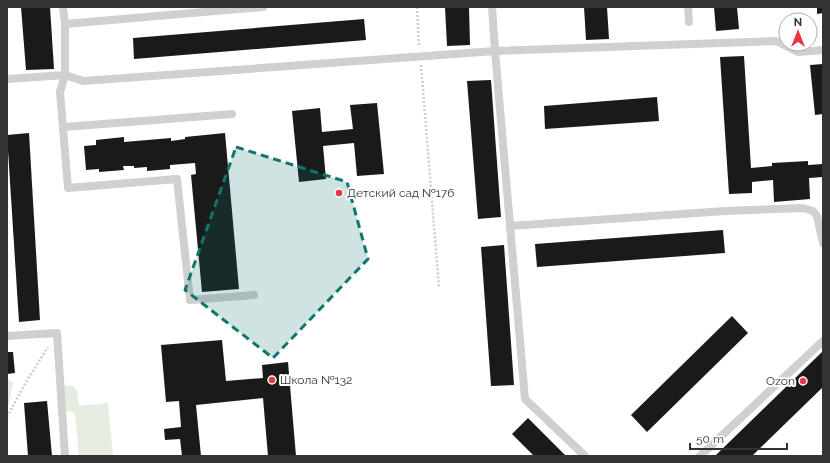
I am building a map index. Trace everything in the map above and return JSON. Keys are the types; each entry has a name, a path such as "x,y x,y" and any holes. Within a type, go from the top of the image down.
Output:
{"lane":[{"path":"64,7 65,75 60,92 68,188 177,179 190,300 254,295"},
{"path":"65,24 263,7"},
{"path":"492,7 525,399 585,456"},
{"path":"688,7 690,22"},
{"path":"7,79 65,75 83,81 495,52 776,41 798,52 823,50"},
{"path":"64,127 232,114"},
{"path":"510,226 725,211 803,208 813,211 818,216 823,242"},
{"path":"7,336 57,333 65,456"},
{"path":"700,456 823,341"}],"path":[{"path":"417,7 439,288"},
{"path":"7,417 26,382 57,333"}],"highlighted area":[{"path":"236,147 347,182 368,259 273,358 185,290"}],"shaded area":[{"path":"7,378 13,383 9,405 7,406"},
{"path":"63,385 73,386 77,391 79,406 108,403 113,456 79,456 75,413 67,411 65,408"}],"building":[{"path":"21,7 50,7 54,69 26,70"},
{"path":"445,7 469,7 470,45 447,46"},
{"path":"584,7 607,7 609,39 586,40"},
{"path":"714,7 737,7 739,29 716,31"},
{"path":"817,7 823,7 823,13 818,14"},
{"path":"364,19 366,40 134,59 133,38"},
{"path":"744,56 751,168 772,166 772,163 808,161 808,165 823,164 823,177 809,178 810,199 774,202 773,180 752,182 752,193 729,194 720,57"},
{"path":"823,64 823,114 815,115 810,65"},
{"path":"491,80 501,217 478,219 467,81"},
{"path":"657,97 659,121 545,129 544,106"},
{"path":"377,103 384,174 357,176 354,143 323,146 326,179 299,182 292,111 320,108 322,132 353,129 350,105"},
{"path":"29,133 40,320 19,322 7,135"},
{"path":"225,133 239,289 202,292 191,175 196,174 195,163 170,165 170,169 147,171 147,167 134,168 134,166 123,166 124,170 99,172 99,169 86,170 84,146 96,145 96,140 124,137 124,142 171,138 171,141 185,139 185,137"},
{"path":"723,230 725,253 537,267 535,244"},
{"path":"504,245 514,385 491,386 481,247"},
{"path":"732,316 748,333 647,432 631,415"},
{"path":"222,340 226,381 263,378 262,365 288,362 296,456 268,456 263,398 196,405 201,456 182,456 180,439 165,440 164,429 181,427 179,401 166,402 161,345"},
{"path":"823,351 823,387 752,456 715,456"},
{"path":"7,352 13,352 15,373 7,374"},
{"path":"47,401 52,456 28,456 24,403"},
{"path":"528,418 566,456 534,456 512,434"}],"place":[{"name":"Детский сад №176","path":"339,193"},
{"name":"Школа №132","path":"272,380"},
{"name":"Ozon","path":"803,381"}]}
